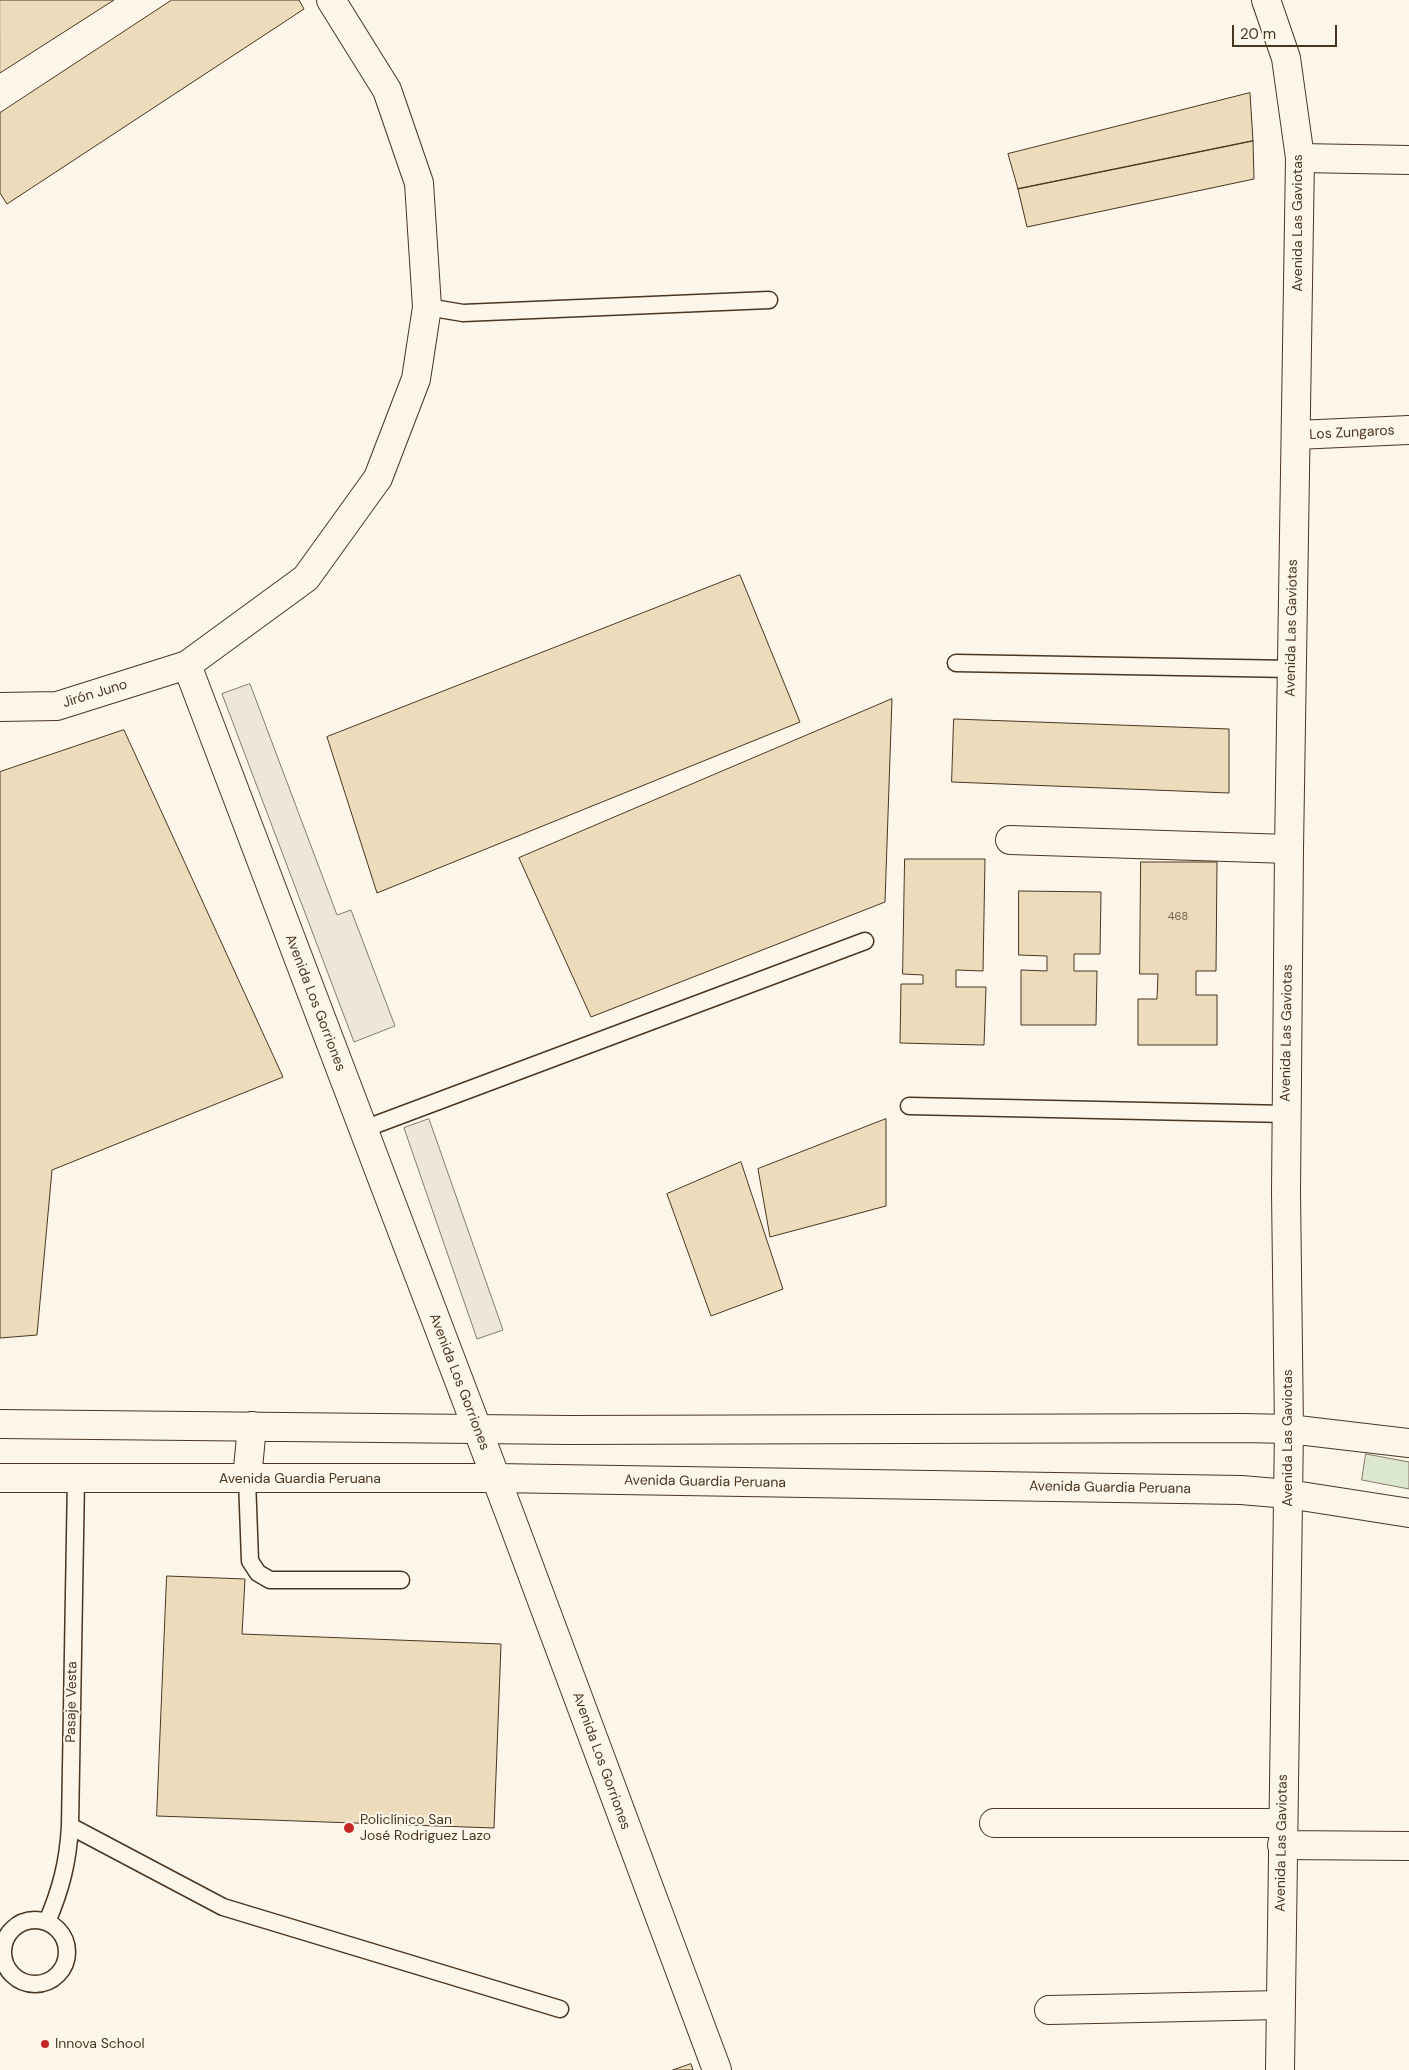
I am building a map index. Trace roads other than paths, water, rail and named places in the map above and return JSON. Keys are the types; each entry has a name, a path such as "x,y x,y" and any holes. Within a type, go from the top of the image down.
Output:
{"street":[{"path":"186,665 306,578 378,478 416,378 427,307 419,183 387,90 331,0"},
{"name":"Avenida Las Gaviotas","path":"1266,0 1286,58 1300,158 1289,850 1287,1114 1289,1429 1280,2070"},
{"path":"1300,158 1409,160"},
{"name":"Los Zungaros","path":"1296,435 1409,430"},
{"name":"Jirón Juno","path":"0,707 57,706 186,665"},
{"name":"Avenida Los Gorriones","path":"186,665 364,1129 717,2070"},
{"path":"1010,840 1289,850"},
{"path":"0,1424 569,1430 1289,1429 1409,1444"},
{"path":"247,1479 252,1426"},
{"name":"Avenida Guardia Peruana","path":"0,1478 495,1478 1241,1490 1288,1494 1409,1512"},
{"path":"994,1823 1282,1834 1409,1846"},
{"path":"1049,2010 1280,2005"}],"lane":[{"path":"427,307 463,314 769,300"},
{"path":"956,663 1292,669"},
{"path":"364,1129 865,941"},
{"path":"909,1106 1287,1114"},
{"name":"Pasaje Vesta","path":"47,1922 61,1889 68,1852 70,1826 76,1478"},
{"path":"247,1479 250,1561 258,1573 270,1580 402,1580"},
{"path":"70,1826 223,1907 560,2009"}],"place":[{"name":"Policlínico San José Rodriguez Lazo","path":"349,1828"},
{"name":"Innova School","path":"45,2044"}]}
